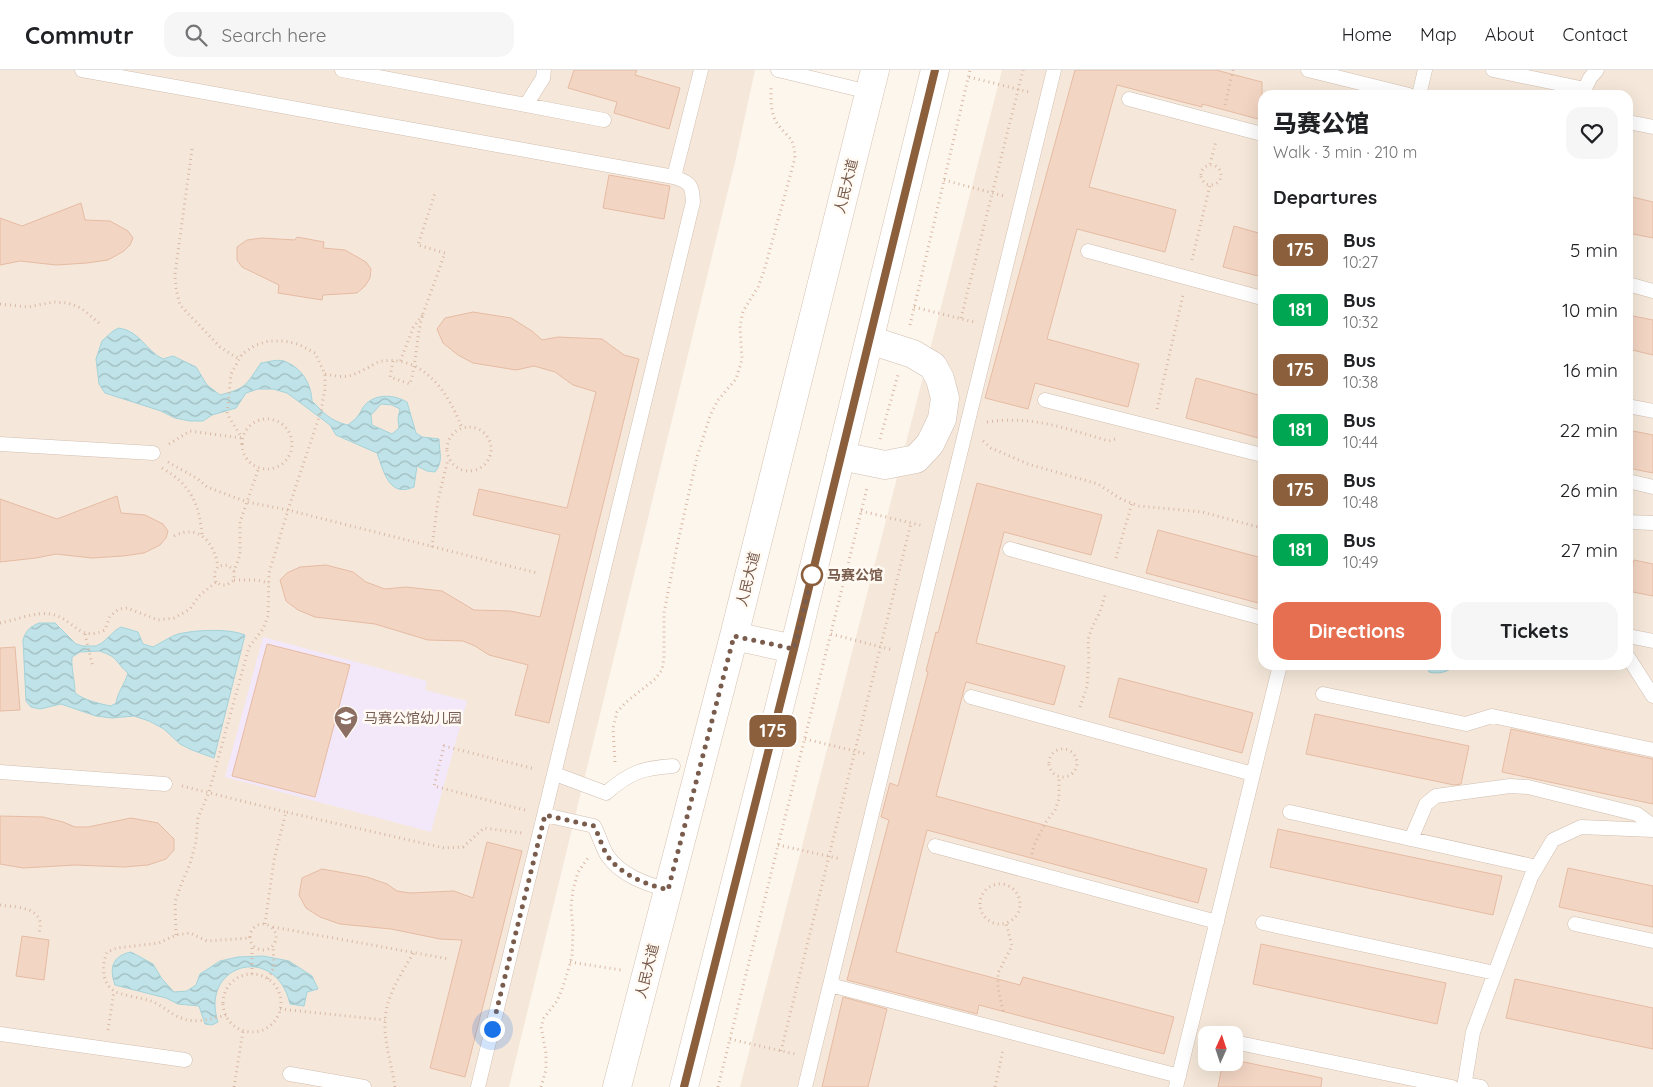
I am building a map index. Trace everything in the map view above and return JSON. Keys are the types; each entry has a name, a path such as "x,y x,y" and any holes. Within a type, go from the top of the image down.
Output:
{"main road":[{"path":"684,1087 794,649 935,70"},
{"name":"人民大道","path":"617,1087 657,887 734,636 872,81"},
{"path":"841,456 885,465 916,459 954,422 940,379 933,366 904,350 870,340"},
{"path":"734,636 794,649"}],"lane":[{"path":"82,70 674,177 687,182 692,189 693,202 478,1087"},
{"path":"342,70 604,120"},
{"path":"526,105 543,78 544,70"},
{"path":"674,177 701,70"},
{"path":"805,1087 941,529 954,422 991,326 1054,70"},
{"path":"1308,70 1388,90"},
{"path":"1420,90 1425,70"},
{"path":"1493,70 1576,90"},
{"path":"1585,90 1590,78 1597,70"},
{"path":"774,74 872,81"},
{"path":"1128,99 1258,133"},
{"path":"1633,123 1653,127"},
{"path":"1088,251 1258,297"},
{"path":"1633,285 1653,291"},
{"path":"1045,400 1258,454"},
{"path":"1633,407 1653,411"},
{"path":"0,444 152,453"},
{"path":"1633,482 1653,487"},
{"path":"1633,522 1653,522"},
{"path":"1010,549 1258,617"},
{"path":"1633,637 1653,641"},
{"path":"1633,666 1653,696"},
{"path":"830,985 1004,1030 1178,1081 1279,670"},
{"path":"1323,694 1466,724 1492,716 1653,750"},
{"path":"971,697 1253,774"},
{"path":"555,774 606,793 635,772 650,768 673,766"},
{"path":"0,772 165,784"},
{"path":"1411,839 1426,804 1436,796 1510,786 1528,787 1637,814 1653,826"},
{"path":"1290,812 1537,867"},
{"path":"545,815 594,826 607,855 622,871 657,887"},
{"path":"1460,1086 1473,1032 1530,878 1553,840 1581,827 1653,830"},
{"path":"935,846 1217,922"},
{"path":"1263,923 1495,973"},
{"path":"1575,924 1653,941"},
{"path":"0,1034 185,1060"},
{"path":"1243,1044 1460,1086 1481,1087"},
{"path":"290,1074 364,1087"}],"path":[{"path":"718,1087 873,463 904,350 970,70"},
{"path":"961,318 1023,70"},
{"path":"1221,123 1233,70"},
{"path":"614,786 614,721 617,712 625,703 655,679 662,670 664,658 664,613 697,457 710,416 718,400 736,379 742,360 740,326 743,312 758,287 764,271 795,158 795,146 789,136 778,126 771,110 774,74"},
{"path":"969,77 1048,97"},
{"path":"192,149 175,274 176,290 180,305 189,315 220,347 239,359"},
{"path":"1210,164 1219,169 1221,175 1216,184 1210,185 1202,180 1200,173 1204,167 1210,164"},
{"path":"944,180 1022,201"},
{"path":"954,422 1038,421 1109,441 1150,426 1158,406 1210,185"},
{"path":"393,361 390,378 410,384 415,367 418,332 445,253 418,245 435,193"},
{"path":"0,304 28,306 54,302 68,303 81,308 99,323"},
{"path":"914,307 991,326"},
{"path":"400,362 413,328 423,314"},
{"path":"176,935 175,902 194,849 198,818 209,792 249,648 264,629 268,616 270,573 288,510 321,411 326,389 325,374 315,353 298,344 284,341 268,341 254,346 242,354 231,374 227,414 242,438"},
{"path":"325,374 346,378 381,361 400,362 415,367 428,375 442,388 454,407 462,428"},
{"path":"270,418 281,423 290,432 292,444 288,458 278,467 263,470 259,467 250,464 242,452 242,438 247,427 258,420 270,418"},
{"path":"954,422 991,448 1028,464 1098,484 1121,499 1139,506 1202,512 1258,527"},
{"path":"432,547 438,500 448,459 446,446 451,435 462,428 473,427 483,432 489,440 492,451 489,461 481,469 469,472 456,469 448,459"},
{"path":"152,453 176,441 190,431 242,438"},
{"path":"152,453 182,469 207,487 247,502 288,510 537,573"},
{"path":"152,453 161,468 172,474 186,486 200,516 202,535"},
{"path":"234,580 234,571 240,555 240,522 259,467"},
{"path":"1073,725 1087,687 1088,640 1100,612 1132,503"},
{"path":"862,511 941,529"},
{"path":"781,1051 911,522"},
{"path":"174,536 181,532 202,535 210,543 216,554 218,566 214,574 216,582 221,585 226,585 234,580 257,580 269,583"},
{"path":"218,566 228,565 234,571"},
{"path":"0,623 40,614 55,615 84,634 97,634 105,630 110,616 119,609 128,608 158,620 174,618 190,610 198,596 216,582"},
{"path":"84,634 93,668"},
{"path":"831,634 910,655"},
{"path":"805,739 885,758"},
{"path":"545,815 434,786 444,746 555,774"},
{"path":"1067,750 1074,754 1077,767 1068,776 1059,776 1055,775 1050,767 1051,757 1058,751 1067,750"},
{"path":"1028,871 1034,844 1055,810 1059,799 1059,776"},
{"path":"165,784 209,792 286,812 444,848 463,847 484,828 498,828 540,836"},
{"path":"265,924 274,860 286,812"},
{"path":"541,1087 546,1070 546,1053 541,1027 544,1018 562,989 570,962 573,930 571,907 573,890 578,872 600,838"},
{"path":"778,845 859,863"},
{"path":"1005,885 1016,891 1019,896 1018,914 1014,920 1006,924 995,924 989,921 981,910 982,896 991,886 1005,885"},
{"path":"0,905 33,912 40,922 39,935"},
{"path":"252,974 250,932 254,926 260,923 449,959"},
{"path":"996,1087 1003,1052 1004,1030 998,988 998,973 1012,946 1006,924"},
{"path":"268,979 274,967 273,946 276,940 276,933 273,927"},
{"path":"226,1015 210,1020 181,1018 151,1001 114,991 103,973 107,952 117,948 159,943 176,935 190,933 207,940 217,941 250,938"},
{"path":"252,945 258,950 266,950 273,946"},
{"path":"395,1087 385,1020 390,998 397,981 414,952"},
{"path":"570,962 624,970"},
{"path":"252,974 268,979 277,988 281,1002 278,1016 270,1027 257,1032 243,1031 229,1022 223,1007 226,991 236,979 252,974"},
{"path":"106,1049 114,991"},
{"path":"280,1009 385,1020"},
{"path":"234,1087 243,1031"},
{"path":"730,1039 812,1058"}],"shaded area":[{"path":"0,70 755,70 736,158 509,1087 0,1087"},
{"path":"1002,70 1653,70 1653,1087 740,1087"},
{"name":"马赛公馆幼儿园","path":"263,637 427,681 425,690 467,701 431,832 225,777"}],"water":[{"path":"119,328 126,330 138,337 163,359 173,356 196,367 207,385 220,395 245,385 261,363 278,360 290,364 301,372 310,388 312,401 328,416 348,425 360,414 370,400 375,398 386,396 407,402 416,433 422,437 439,439 440,456 438,468 435,472 427,471 417,466 414,487 399,489 393,486 385,475 377,453 336,435 330,425 298,401 287,393 273,389 258,389 246,393 236,408 212,415 203,421 175,418 161,411 105,393 99,384 96,359 102,341","holes":["381,404 392,405 400,409 398,418 399,428 392,434 372,425 371,415"]},
{"path":"39,623 55,623 76,644 83,646 96,646 102,643 121,627 138,632 143,644 153,647 175,635 193,631 230,631 245,635 214,758 180,744 164,729 134,716 112,718 96,716 61,704 40,709 31,707 26,701 23,640 27,631","holes":["99,651 113,657 128,673 116,703 111,706 87,700 75,693 72,657 80,652"]},
{"path":"1428,670 1448,670 1436,673 1429,672"},
{"path":"131,952 153,964 162,979 174,992 187,991 196,985 200,974 220,961 238,957 263,956 289,961 312,976 318,989 307,992 304,1006 290,1004 282,985 270,973 256,967 242,968 229,974 219,986 215,1002 218,1022 212,1025 205,1024 199,1006 178,1004 166,998 115,985 112,968 120,956"}],"building":[{"path":"574,70 637,70 635,75 680,88 669,129 614,113 617,102 568,88"},
{"path":"1075,70 1216,70 1262,82 1262,90 1258,90 1258,119 1202,104 1202,107 1117,85 1089,187 1176,210 1165,252 1077,229 1047,339 1139,364 1128,407 1035,383 1028,409 985,398"},
{"path":"609,175 670,186 664,219 603,208"},
{"path":"1633,197 1653,202 1653,238 1633,234"},
{"path":"81,203 85,220 110,221 128,231 133,238 130,245 124,251 108,260 56,265 20,261 0,265 0,218 22,226"},
{"path":"1234,226 1258,233 1258,276 1223,267"},
{"path":"297,237 324,242 323,248 345,250 366,262 371,269 370,278 365,286 357,293 323,295 322,300 278,293 279,285 242,267 237,260 237,247 247,240 262,238 295,240"},
{"path":"473,312 511,318 532,331 542,340 558,337 602,339 624,355 639,359 549,723 515,715 528,665 489,655 463,641 428,640 375,624 315,617 298,610 286,601 280,580 287,573 300,567 326,565 353,572 366,582 385,589 406,587 442,591 474,610 510,611 540,617 560,535 473,515 479,489 567,508 596,392 573,385 555,372 534,366 516,370 473,363 458,355 443,343 437,329 445,318"},
{"path":"1633,316 1653,320 1653,355 1633,350"},
{"path":"1196,378 1258,395 1258,438 1186,418"},
{"path":"1633,431 1653,435 1653,473 1633,469"},
{"path":"977,483 1102,515 1091,555 1004,532 976,643 1065,666 1054,705 966,682 936,796 1207,869 1198,903 927,830 896,952 1020,985 1023,977 1174,1017 1164,1054 979,1005 977,1014 847,980 889,820 881,817 890,783 898,786 928,672 926,671 936,632 938,633"},
{"path":"117,496 121,513 145,515 163,524 168,531 166,538 160,545 144,553 123,556 92,558 56,554 0,562 0,499 57,519"},
{"path":"1158,530 1258,557 1258,603 1146,573"},
{"path":"1634,560 1653,564 1653,596 1633,592"},
{"path":"267,644 350,665 315,797 232,776"},
{"path":"15,647 20,710 0,711 0,648"},
{"path":"1119,678 1253,713 1242,753 1109,717"},
{"path":"1315,714 1469,746 1461,784 1454,785 1306,754"},
{"path":"1511,729 1653,759 1653,804 1502,772"},
{"path":"0,816 43,817 75,827 88,827 131,818 158,823 174,839 174,850 166,859 148,865 124,867 75,865 23,868 0,864"},
{"path":"1278,829 1502,876 1493,915 1270,867"},
{"path":"487,842 522,851 465,1077 430,1068 462,940 440,939 391,929 340,924 320,917 306,908 299,895 302,878 322,869 367,877 387,884 397,891 410,893 454,891 473,898"},
{"path":"1568,868 1653,886 1653,927 1559,907"},
{"path":"22,936 49,940 44,980 16,976"},
{"path":"1261,944 1446,983 1437,1024 1253,984"},
{"path":"1515,979 1653,1008 1653,1049 1506,1018"},
{"path":"843,997 887,1009 868,1087 822,1087"},
{"path":"1243,1062 1322,1078 1321,1087 1218,1087 1221,1071 1243,1071"}],"bus line":[{"name":"175","path":"684,1087 794,649 935,70"}],"place":[{"name":"马赛公馆","path":"812,575"},
{"name":"马赛公馆幼儿园","path":"346,739"}],"route":[{"path":"492,1029 545,815 594,826 607,855 622,871 646,884 668,890 734,636 794,649 813,572 812,575"}]}
